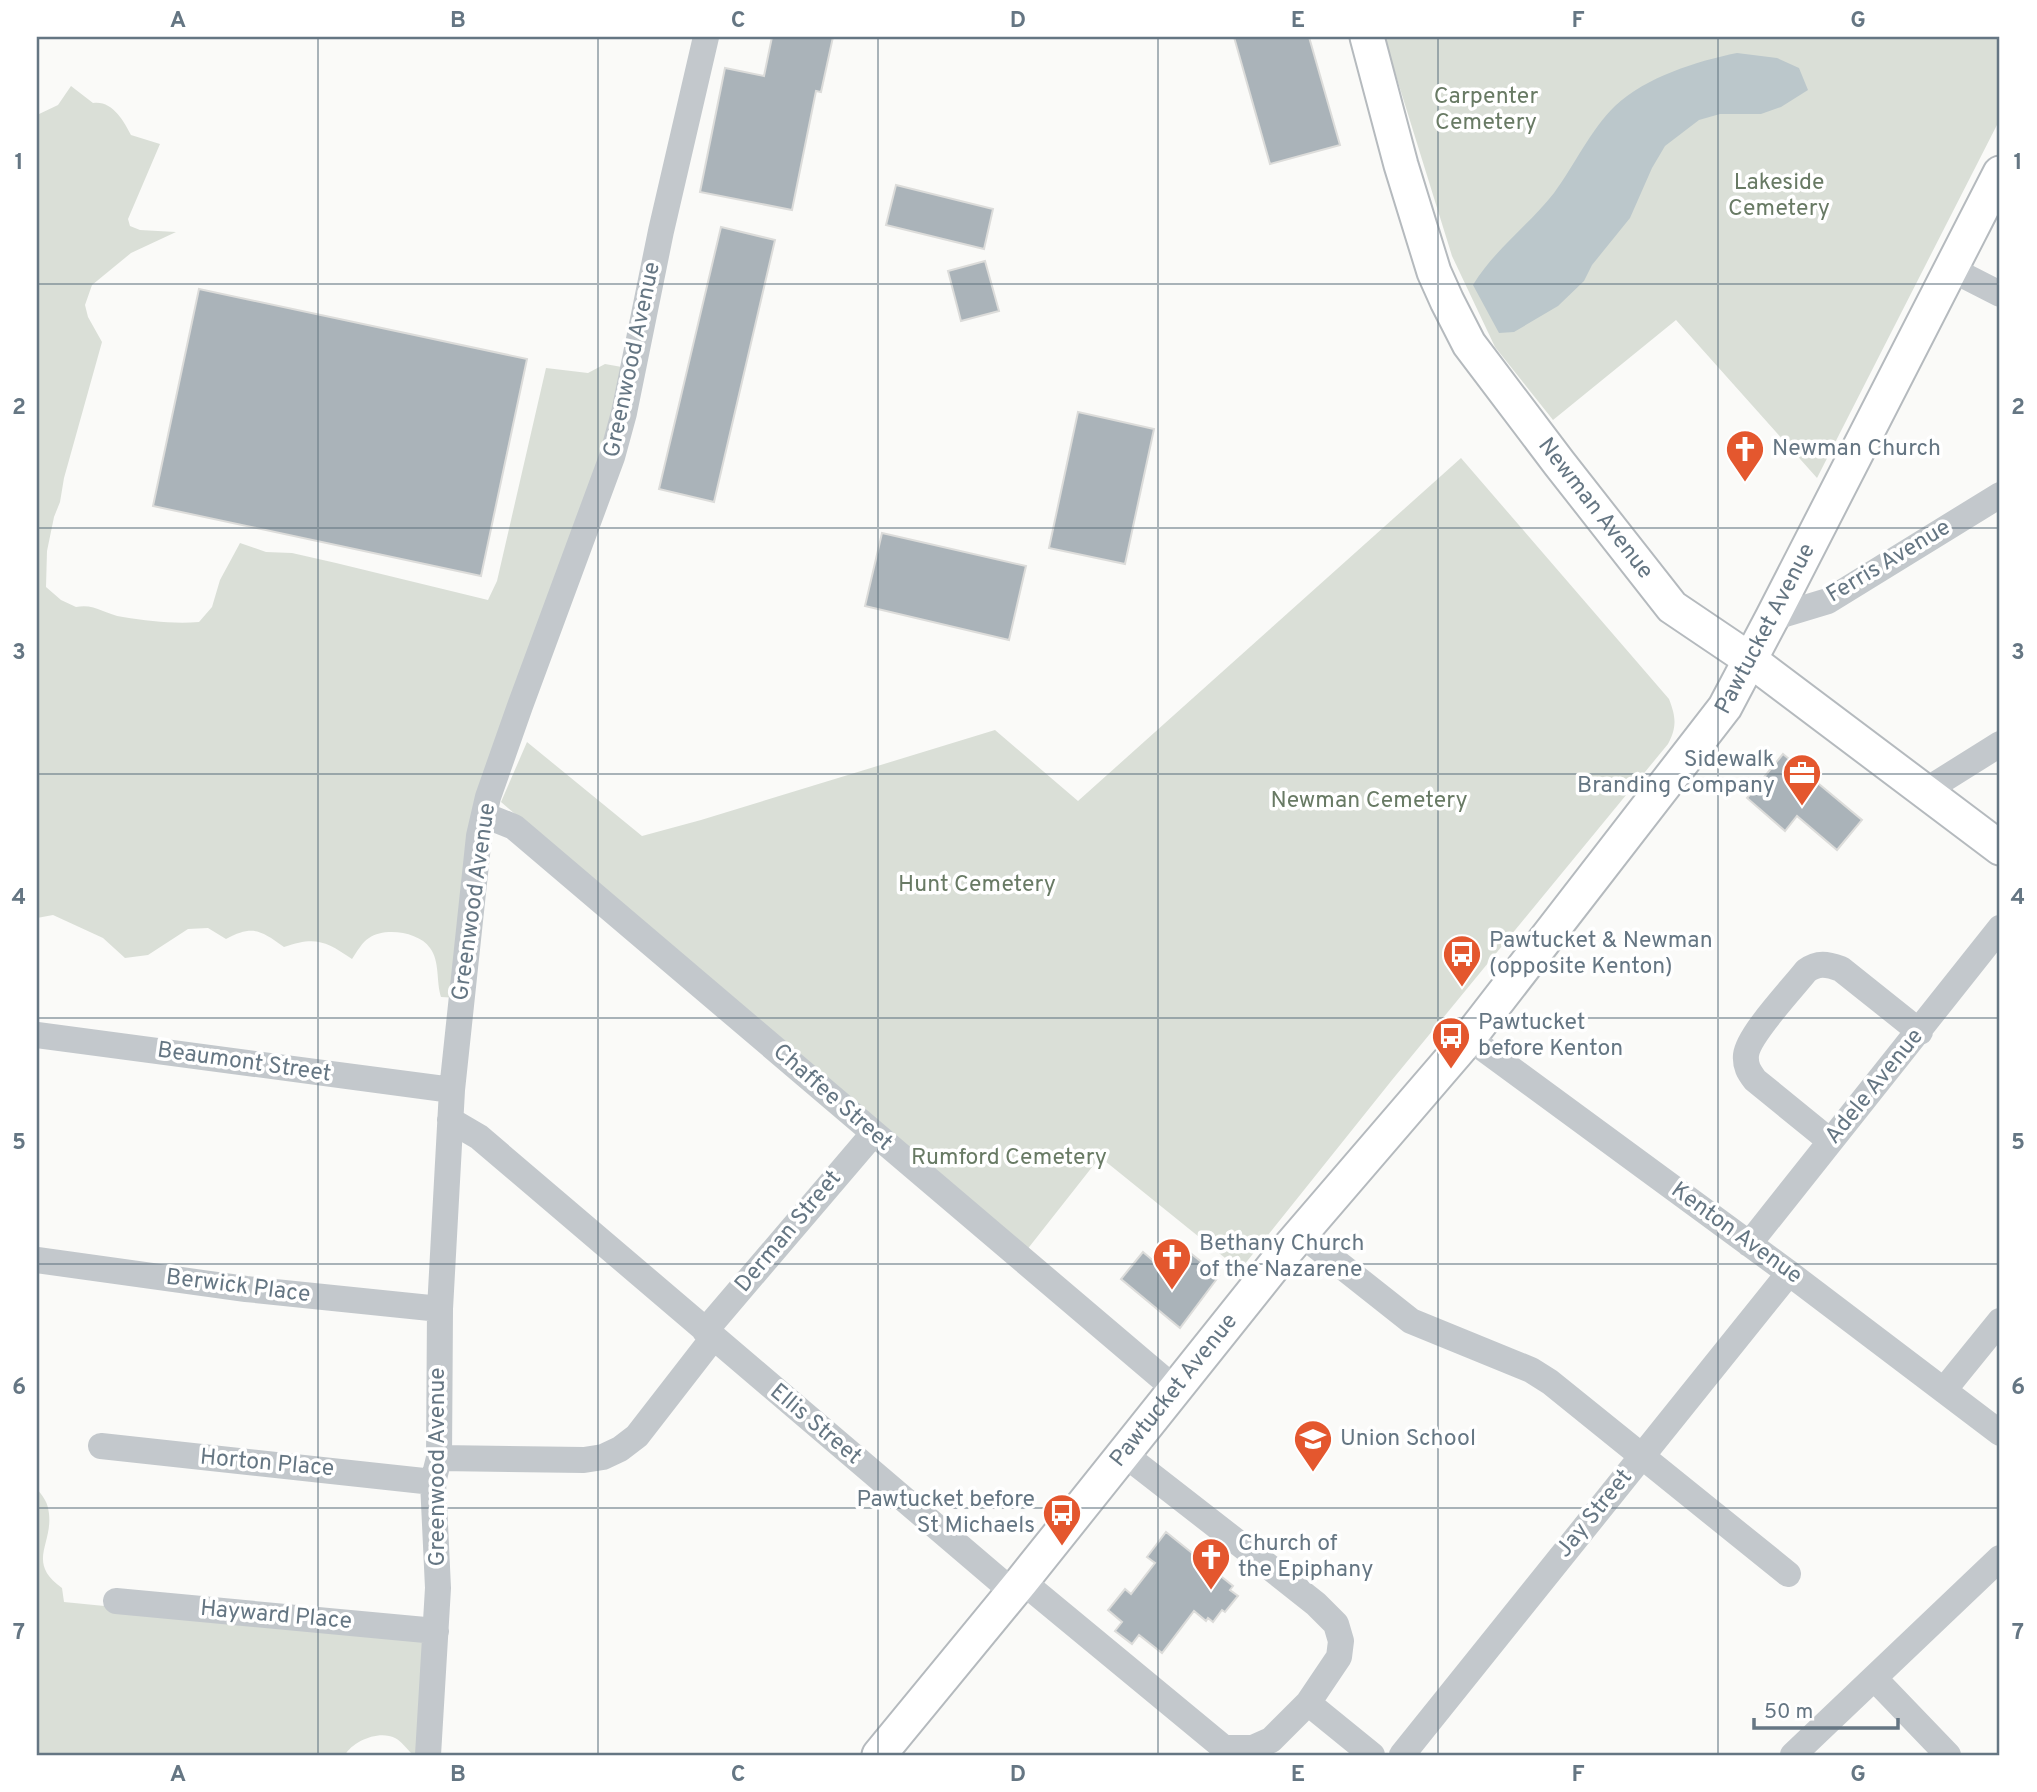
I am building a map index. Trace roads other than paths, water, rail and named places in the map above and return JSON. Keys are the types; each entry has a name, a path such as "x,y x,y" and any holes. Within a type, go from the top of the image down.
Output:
{"main road":[{"name":"Newman Avenue","path":"1367,37 1401,165 1434,272 1469,344 1672,607 1749,659 2000,848"},
{"name":"Pawtucket Avenue","path":"891,1751 1175,1389 1301,1234 1469,1038 1725,707 2000,173"}],"street":[{"name":"Greenwood Avenue","path":"428,1755 438,1588 436,1470 440,1309 450,1120 479,836 488,797 612,457 624,413 661,231 706,37"},
{"path":"1951,269 2000,294"},
{"name":"Ferris Avenue","path":"1772,618 1828,601 2000,495"},
{"path":"1925,791 2000,744"},
{"name":"Chaffee Street","path":"484,815 514,827 1175,1389"},
{"name":"Adele Avenue","path":"1749,1244 2000,928"},
{"path":"1830,1141 1755,1080 1746,1068 1746,1054 1751,1040 1806,971 1814,965 1827,964 1841,969 1920,1032"},
{"name":"Beaumont Street","path":"37,1035 452,1090"},
{"name":"Kenton Avenue","path":"1469,1038 1789,1273 2000,1433"},
{"name":"Ellis Street","path":"450,1120 479,1137 709,1335 1017,1587 1224,1748 1253,1748 1271,1740 1308,1703 1339,1657 1341,1642 1336,1624 1268,1566 1124,1454"},
{"name":"Derman Street","path":"436,1470 603,1457 620,1449 637,1436 709,1335 873,1134"},
{"path":"1301,1234 1411,1321 1531,1370 1550,1382 1788,1574"},
{"name":"Berwick Place","path":"37,1260 246,1289 440,1309"},
{"name":"Jay Street","path":"1402,1755 1789,1273"},
{"path":"1944,1390 2000,1321"},
{"name":"Horton Place","path":"101,1446 436,1470"},
{"path":"1793,1755 2000,1558"},
{"name":"Hayward Place","path":"116,1601 436,1631"},
{"path":"1874,1678 1948,1755"},
{"path":"1308,1703 1372,1755"}],"place":[{"name":"Newman Church","path":"1745,483"},
{"name":"Sidewalk Branding Company","path":"1802,807"},
{"name":"Pawtucket & Newman (opposite Kenton)","path":"1462,988"},
{"name":"Pawtucket before Kenton","path":"1451,1070"},
{"name":"Bethany Church of the Nazarene","path":"1172,1291"},
{"name":"Union School","path":"1313,1473"},
{"name":"Pawtucket before St Michaels","path":"1062,1547"},
{"name":"Church of the Epiphany","path":"1211,1591"}],"park label":[{"name":"Carpenter Cemetery","path":"1486,110"},
{"name":"Lakeside Cemetery","path":"1779,196"},
{"name":"Newman Cemetery","path":"1369,801"},
{"name":"Hunt Cemetery","path":"977,885"},
{"name":"Rumford Cemetery","path":"1009,1158"}]}
